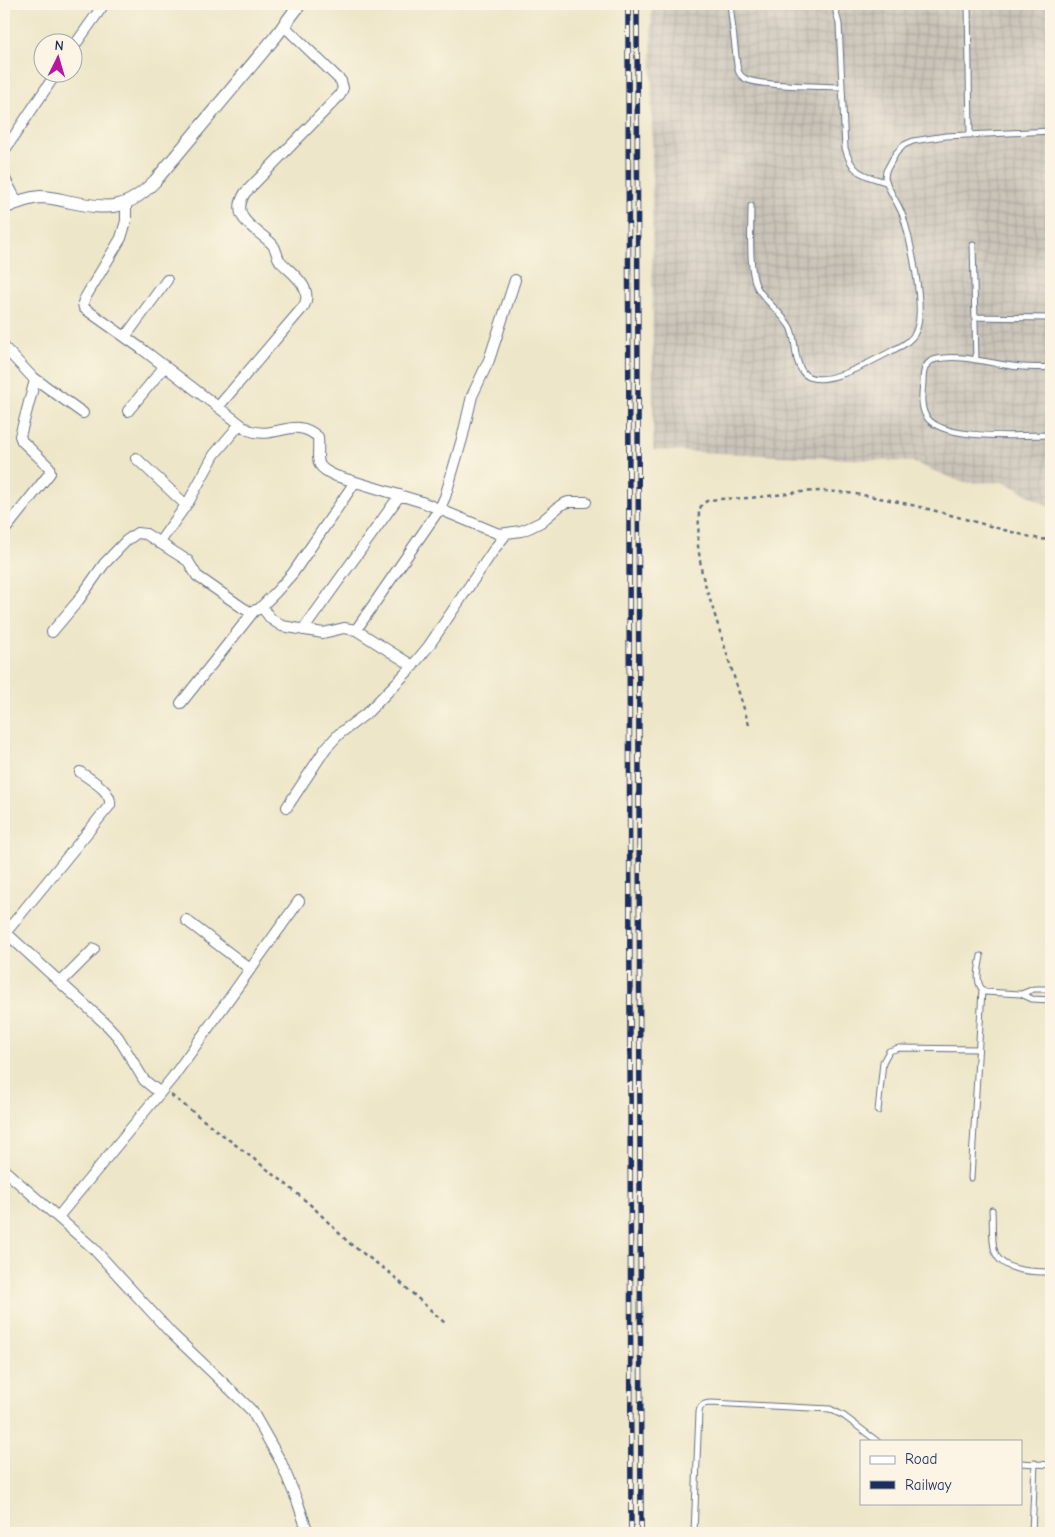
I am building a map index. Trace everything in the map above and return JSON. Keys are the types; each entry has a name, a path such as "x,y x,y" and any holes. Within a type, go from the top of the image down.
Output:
{"street":[{"path":"82,35 104,4"},
{"path":"4,208 26,199 42,197 108,207 132,201 143,194 276,36 300,4"},
{"path":"218,407 304,306 307,300 304,288 293,273 280,261 273,245 241,216 239,210 240,202 245,193 340,95 343,88 341,81 283,25"},
{"path":"4,151 50,82"},
{"path":"4,177 17,202"},
{"path":"126,203 126,221 121,238 83,303 86,310 165,366 248,430 270,433 296,427 306,429 319,438 318,462 321,468 336,476 440,508 492,532 506,534 521,531 548,517 561,505 568,502 586,502"},
{"path":"125,337 167,280"},
{"path":"356,630 440,508 445,497 472,396 489,360 515,280"},
{"path":"4,347 34,378 83,413"},
{"path":"128,411 165,366"},
{"path":"4,531 50,473 49,466 22,441 20,436 35,382 34,378"},
{"path":"160,543 186,505 214,455 240,424"},
{"path":"136,458 186,505"},
{"path":"181,703 258,609 292,572 355,482"},
{"path":"303,630 400,495"},
{"path":"52,632 78,601 104,564 134,534 141,532 188,561 193,572 203,581 243,608 258,609 282,626 323,633 344,628 356,630 413,666"},
{"path":"287,808 326,748 339,734 381,700 413,666 428,647 485,561 506,534"},
{"path":"80,772 106,793 110,799 110,805 5,932 62,982 118,1037 144,1080 162,1091"},
{"path":"58,1217 162,1091 299,901"},
{"path":"186,920 250,969"},
{"path":"62,982 94,949"},
{"path":"4,1170 93,1248 171,1333 252,1411 281,1462 308,1533"}],"lane":[{"path":"730,4 737,65 739,72 745,79 771,84 842,87"},
{"path":"834,4 839,24 845,148 849,161 855,170 863,175 886,182"},
{"path":"968,4 970,135"},
{"path":"751,206 752,265 757,287 791,328 796,359 803,373 813,378 822,379 839,376 903,345 911,339 918,325 919,312 913,257 902,215 886,182 886,171 896,153 904,145 926,138 1051,131"},
{"path":"973,244 976,360"},
{"path":"975,317 1051,318"},
{"path":"1051,367 1033,368 976,360 936,359 927,364 923,374 922,392 923,409 930,421 941,428 990,436 1051,435"},
{"path":"981,956 978,976 979,986 982,990 989,993 1021,994 1032,999 1051,1000"},
{"path":"1021,994 1034,989 1051,989"},
{"path":"971,1178 982,990"},
{"path":"878,1111 883,1062 889,1051 899,1048 978,1049"},
{"path":"992,1210 994,1244 999,1259 1006,1265 1051,1272"},
{"path":"694,1533 699,1412 704,1404 830,1409 844,1416 876,1440"},
{"path":"1022,1462 1051,1465"},
{"path":"1032,1533 1035,1464"}],"path":[{"path":"749,725 702,574 698,546 699,511 703,503 709,500 761,497 802,491 838,492 956,516 1039,540 1051,540"},
{"path":"162,1091 281,1180 313,1207 345,1240 390,1273 446,1324"}],"shaded area":[{"path":"651,4 1051,4 1051,508 1005,482 964,483 912,462 653,450"}],"railway":[{"path":"628,4 631,1533"},
{"path":"637,4 641,1533"}]}
